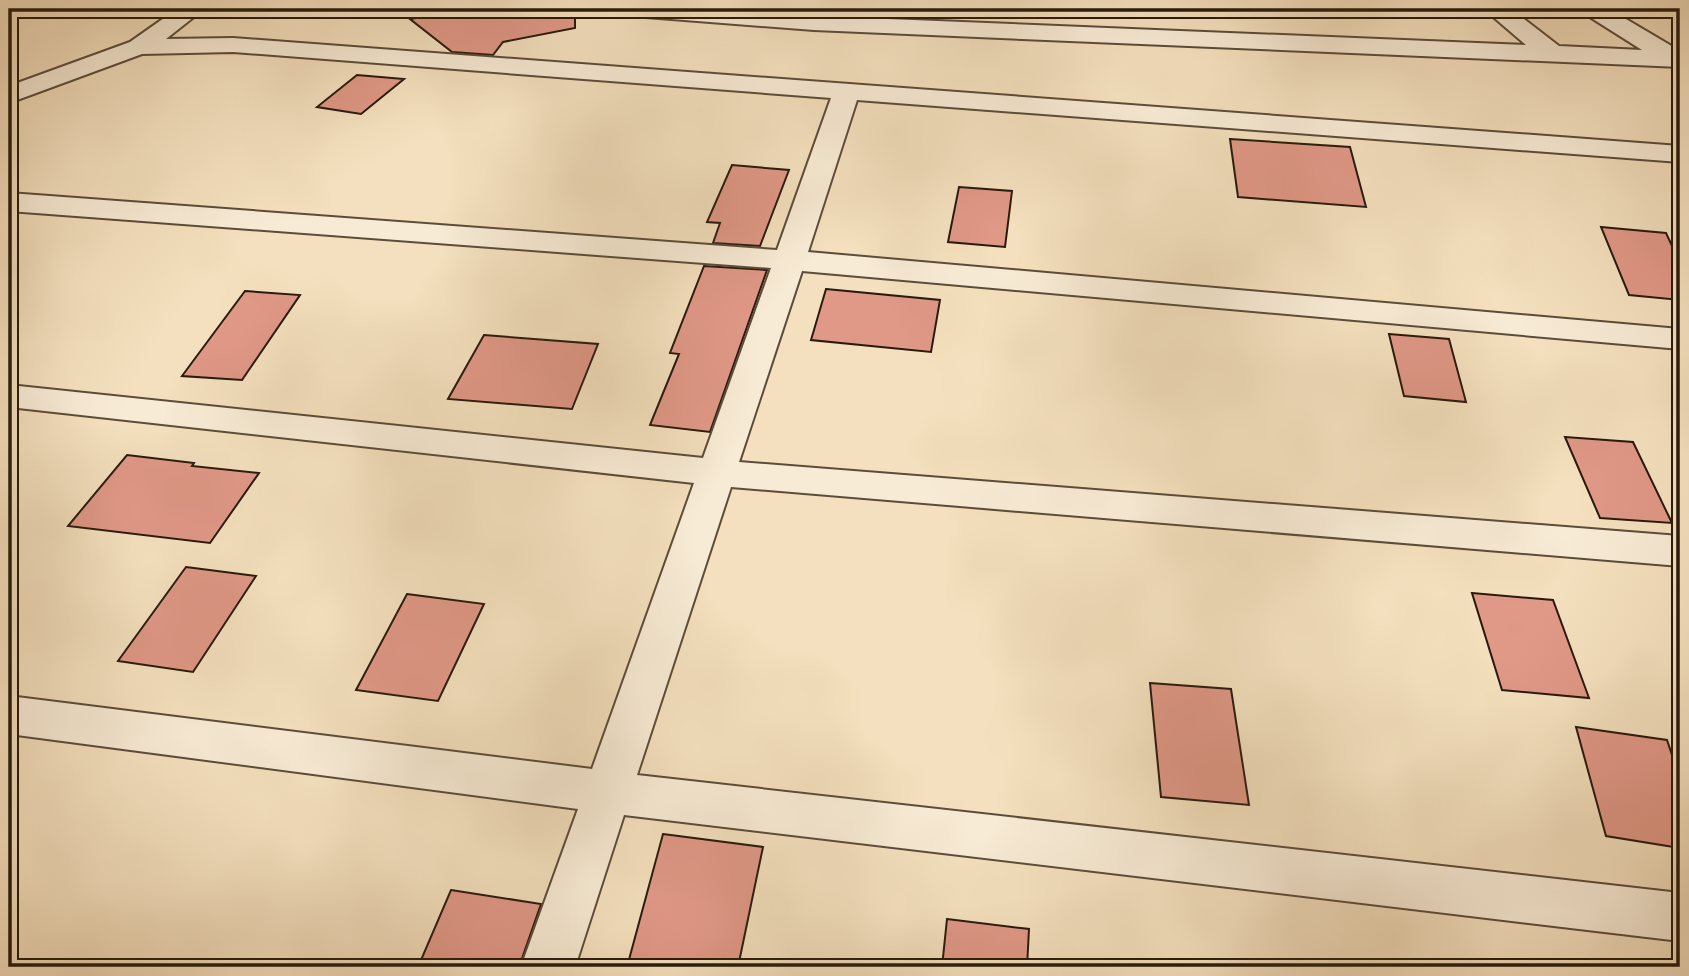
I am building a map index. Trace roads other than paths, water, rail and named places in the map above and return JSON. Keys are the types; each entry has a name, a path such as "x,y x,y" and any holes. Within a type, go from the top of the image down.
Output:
{"street":[{"path":"9,95 139,47 192,9"},
{"path":"633,9 816,16 1678,61"},
{"path":"1496,9 1553,54"},
{"path":"1595,9 1678,61"},
{"path":"139,47 233,45 1680,155"},
{"path":"548,967 847,91"},
{"path":"9,202 789,260 1680,339"},
{"path":"9,396 717,473 1680,551"},
{"path":"9,715 608,792 1680,917"}]}
